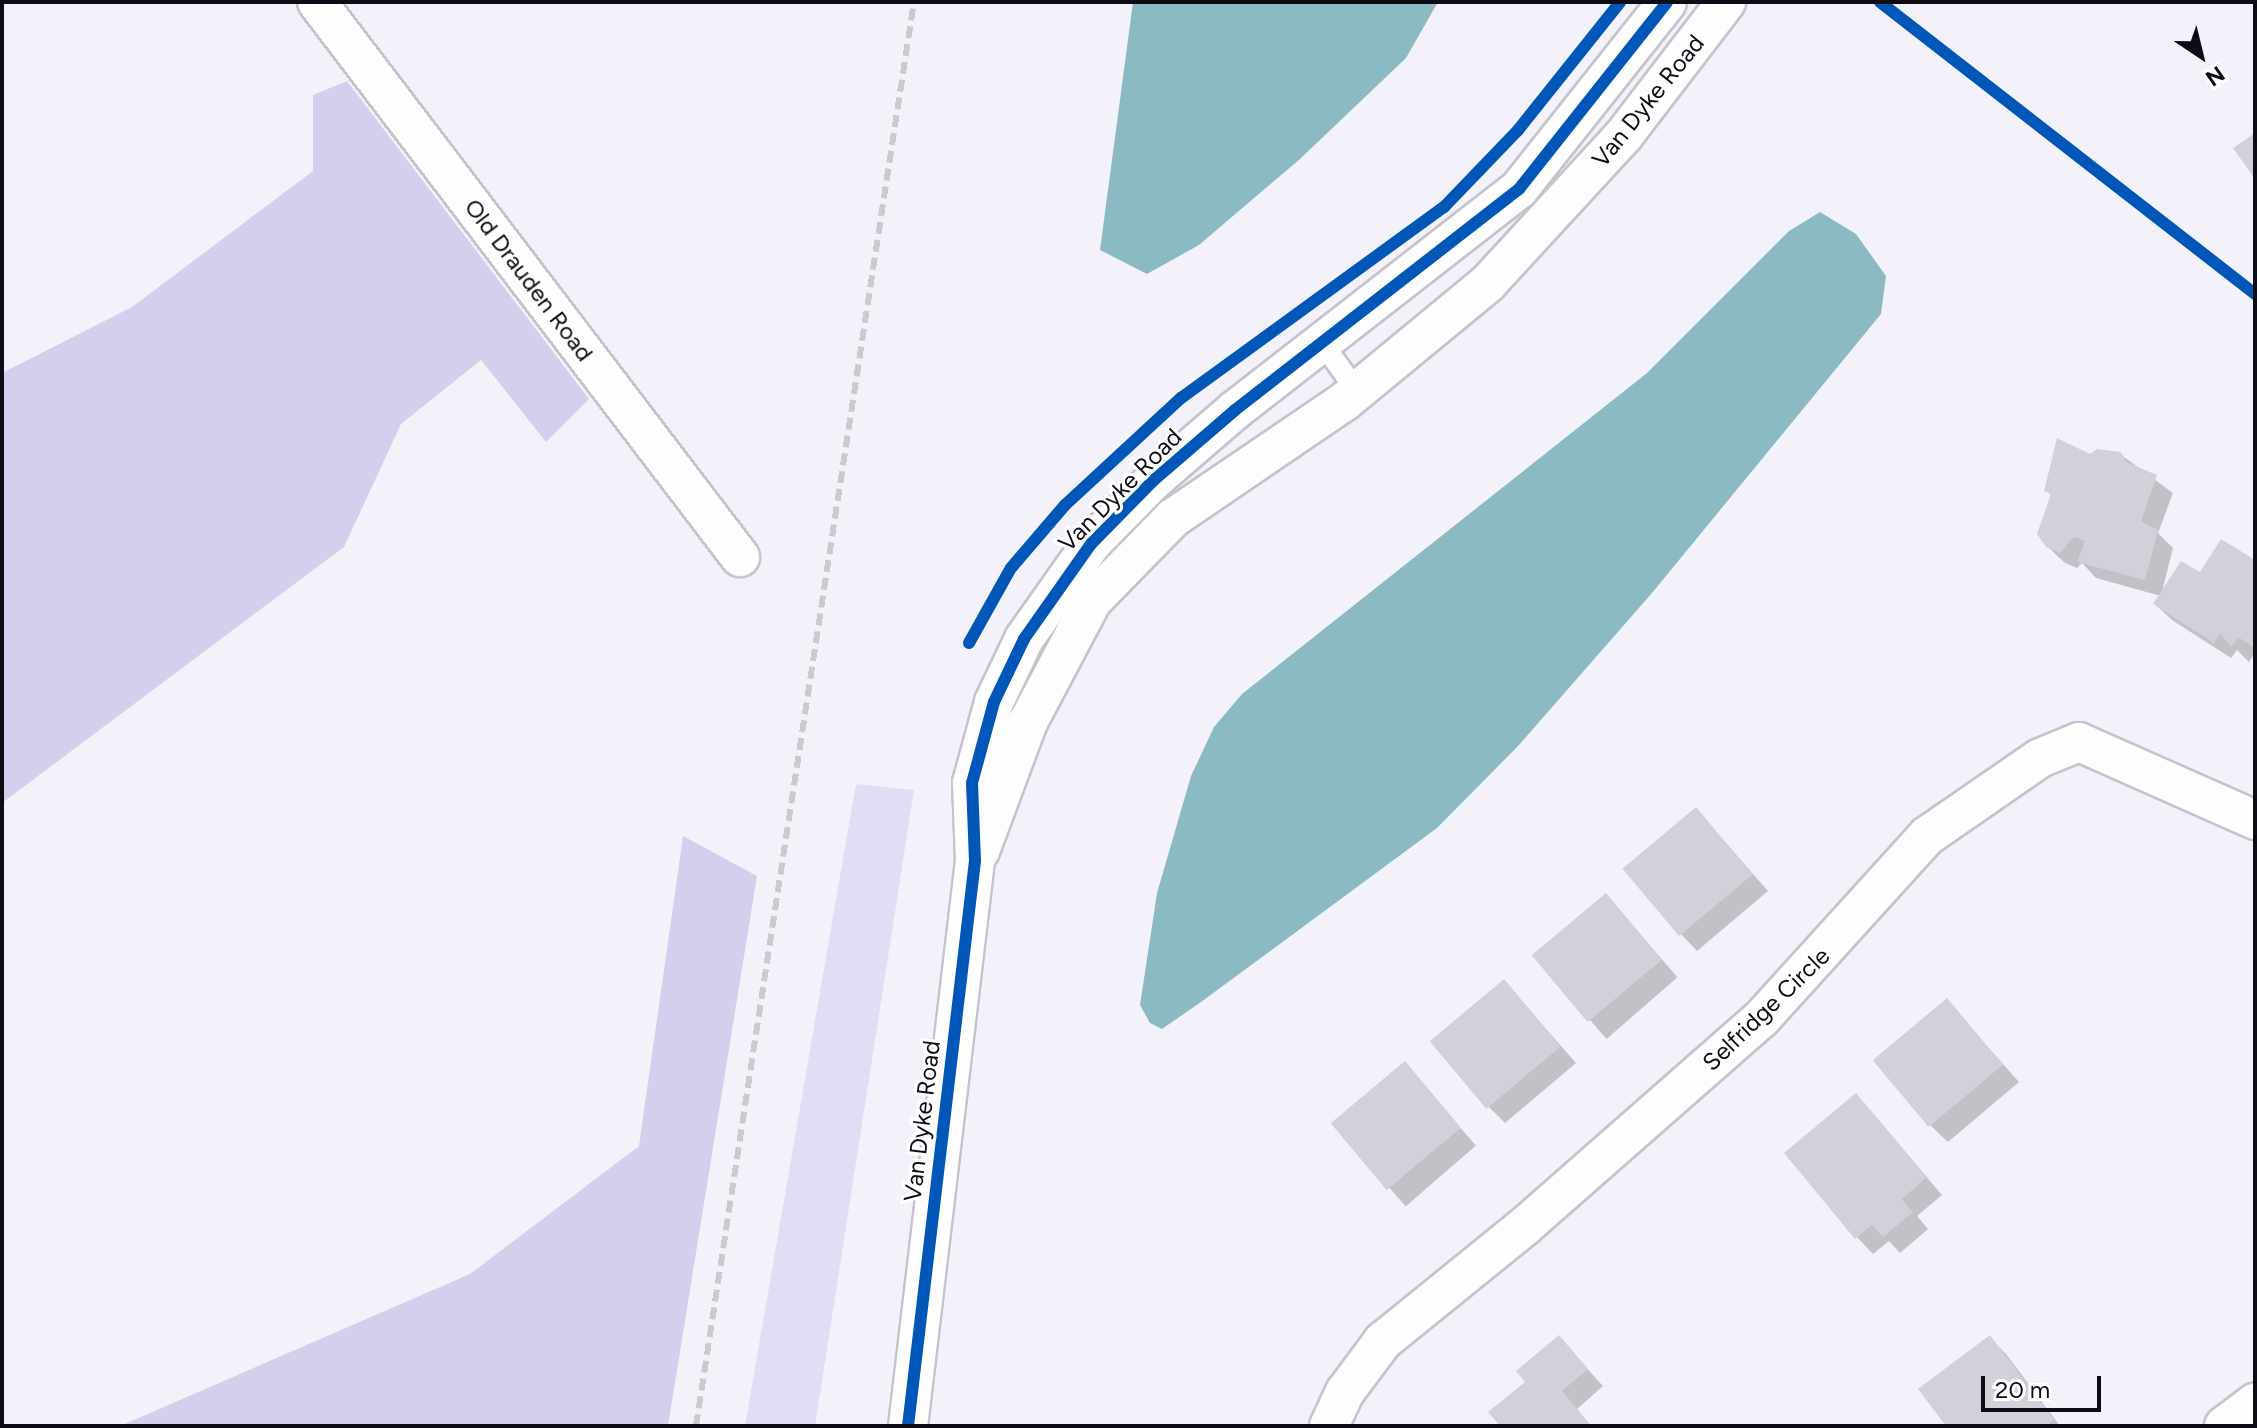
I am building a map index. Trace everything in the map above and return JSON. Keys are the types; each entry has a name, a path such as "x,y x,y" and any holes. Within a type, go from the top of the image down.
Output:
{"street":[{"name":"Old Drauden Road","path":"317,2 740,557"},
{"name":"Van Dyke Road","path":"908,1426 975,861 972,783 985,729 1014,659 1051,597 1091,544 1154,480 1519,189 1667,2"},
{"name":"Van Dyke Road","path":"975,861 1028,722 1092,601 1173,518 1357,391 1488,283 1624,135 1726,2"},
{"name":"Selfridge Circle","path":"1329,1426 1345,1392 1383,1341 1525,1226 1761,1019 1927,836 2040,758 2079,742 2255,820"},
{"path":"2224,1426 2255,1403"}],"lane":[{"path":"1322,343 1357,391"}],"shaded area":[{"path":"347,81 589,399 546,442 481,360 401,424 344,547 2,803 2,373 132,307 313,171 313,95"},
{"path":"856,784 914,790 815,1426 745,1426"},
{"path":"683,836 757,876 668,1426 120,1426 470,1274 639,1146"}],"water":[{"path":"1133,2 1438,2 1406,58 1300,159 1199,245 1147,274 1100,250"},
{"path":"1820,212 1856,234 1886,276 1881,314 1652,593 1519,745 1437,828 1162,1029 1150,1023 1140,1005 1157,893 1191,776 1214,727 1242,694 1647,373 1789,231"}],"building":[{"path":"2255,133 2255,179 2233,148"},
{"path":"2057,438 2090,454 2097,449 2121,452 2126,462 2157,475 2141,521 2158,530 2145,580 2077,562 2085,541 2074,537 2060,553 2046,547 2037,534 2051,494 2044,491"},
{"path":"2221,539 2255,560 2255,648 2238,637 2231,647 2220,633 2214,643 2153,604 2181,561 2200,572"},
{"path":"1696,807 1753,874 1679,936 1622,869"},
{"path":"1606,893 1662,960 1588,1022 1532,955"},
{"path":"1504,979 1561,1046 1486,1109 1430,1041"},
{"path":"1947,998 2003,1065 1929,1127 1873,1060"},
{"path":"1405,1061 1461,1128 1387,1190 1331,1123"},
{"path":"1856,1093 1927,1177 1902,1199 1913,1212 1883,1237 1872,1225 1855,1239 1784,1153"},
{"path":"1559,1335 1588,1369 1562,1391 1589,1424 1500,1426 1488,1412 1525,1382 1516,1371"},
{"path":"1990,1335 2054,1420 2046,1426 1946,1426 1918,1389"}],"railway":[{"path":"696,1426 914,2"}],"cycle path":[{"path":"969,643 1011,568 1065,505 1181,398 1444,207 1518,130 1620,2"},
{"path":"908,1426 975,861 972,783 994,702 1024,639 1091,544 1154,480 1235,410 1519,189 1667,2"},
{"path":"1880,2 2255,294"}]}
